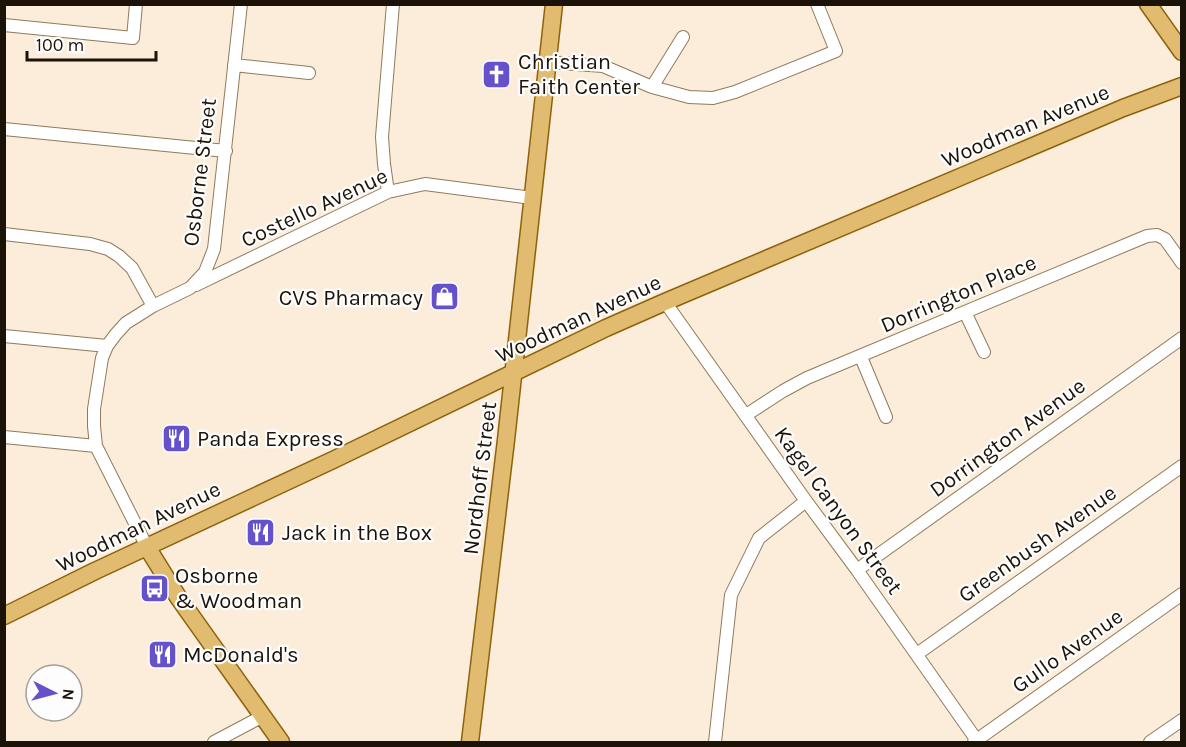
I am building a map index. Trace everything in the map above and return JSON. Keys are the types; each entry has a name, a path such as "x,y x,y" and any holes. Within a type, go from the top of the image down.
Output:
{"main road":[{"name":"Nordhoff Street","path":"470,742 554,4"},
{"path":"1148,4 1182,52"},
{"name":"Woodman Avenue","path":"4,616 606,328 1123,108 1182,86"},
{"name":"Osborne Street","path":"147,548 178,597 281,742"}],"street":[{"path":"4,25 134,38 136,4"},
{"name":"Osborne Street","path":"147,548 96,446 94,426 102,358 107,346 126,323 153,306 190,288 205,272 214,249 241,4"},
{"path":"388,192 382,137 393,4"},
{"path":"548,62 603,66 652,87 690,97 713,98 735,92 836,51 817,4"},
{"path":"652,87 683,37"},
{"path":"234,65 309,73"},
{"path":"4,129 226,151"},
{"name":"Costello Avenue","path":"190,288 388,192 425,184 532,198"},
{"path":"4,234 90,244 108,249 132,268 153,306"},
{"name":"Dorrington Place","path":"746,415 799,382 1147,236 1157,235 1165,240 1182,263"},
{"name":"Kagel Canyon Street","path":"665,302 917,654 976,742"},
{"path":"965,312 984,352"},
{"path":"4,336 107,346"},
{"name":"Dorrington Avenue","path":"857,570 1182,338"},
{"path":"861,357 886,417"},
{"path":"4,437 96,446"},
{"name":"Greenbush Avenue","path":"917,654 1182,466"},
{"path":"715,742 731,596 759,538 806,501"},
{"name":"Gullo Avenue","path":"976,742 1182,594"},
{"path":"214,742 263,716"},
{"path":"1150,742 1182,720"}],"place":[{"name":"Christian Faith Center","path":"497,74"},
{"name":"CVS Pharmacy","path":"444,297"},
{"name":"Panda Express","path":"176,438"},
{"name":"Jack in the Box","path":"261,532"},
{"name":"Osborne & Woodman","path":"154,588"},
{"name":"McDonald's","path":"162,654"}]}
